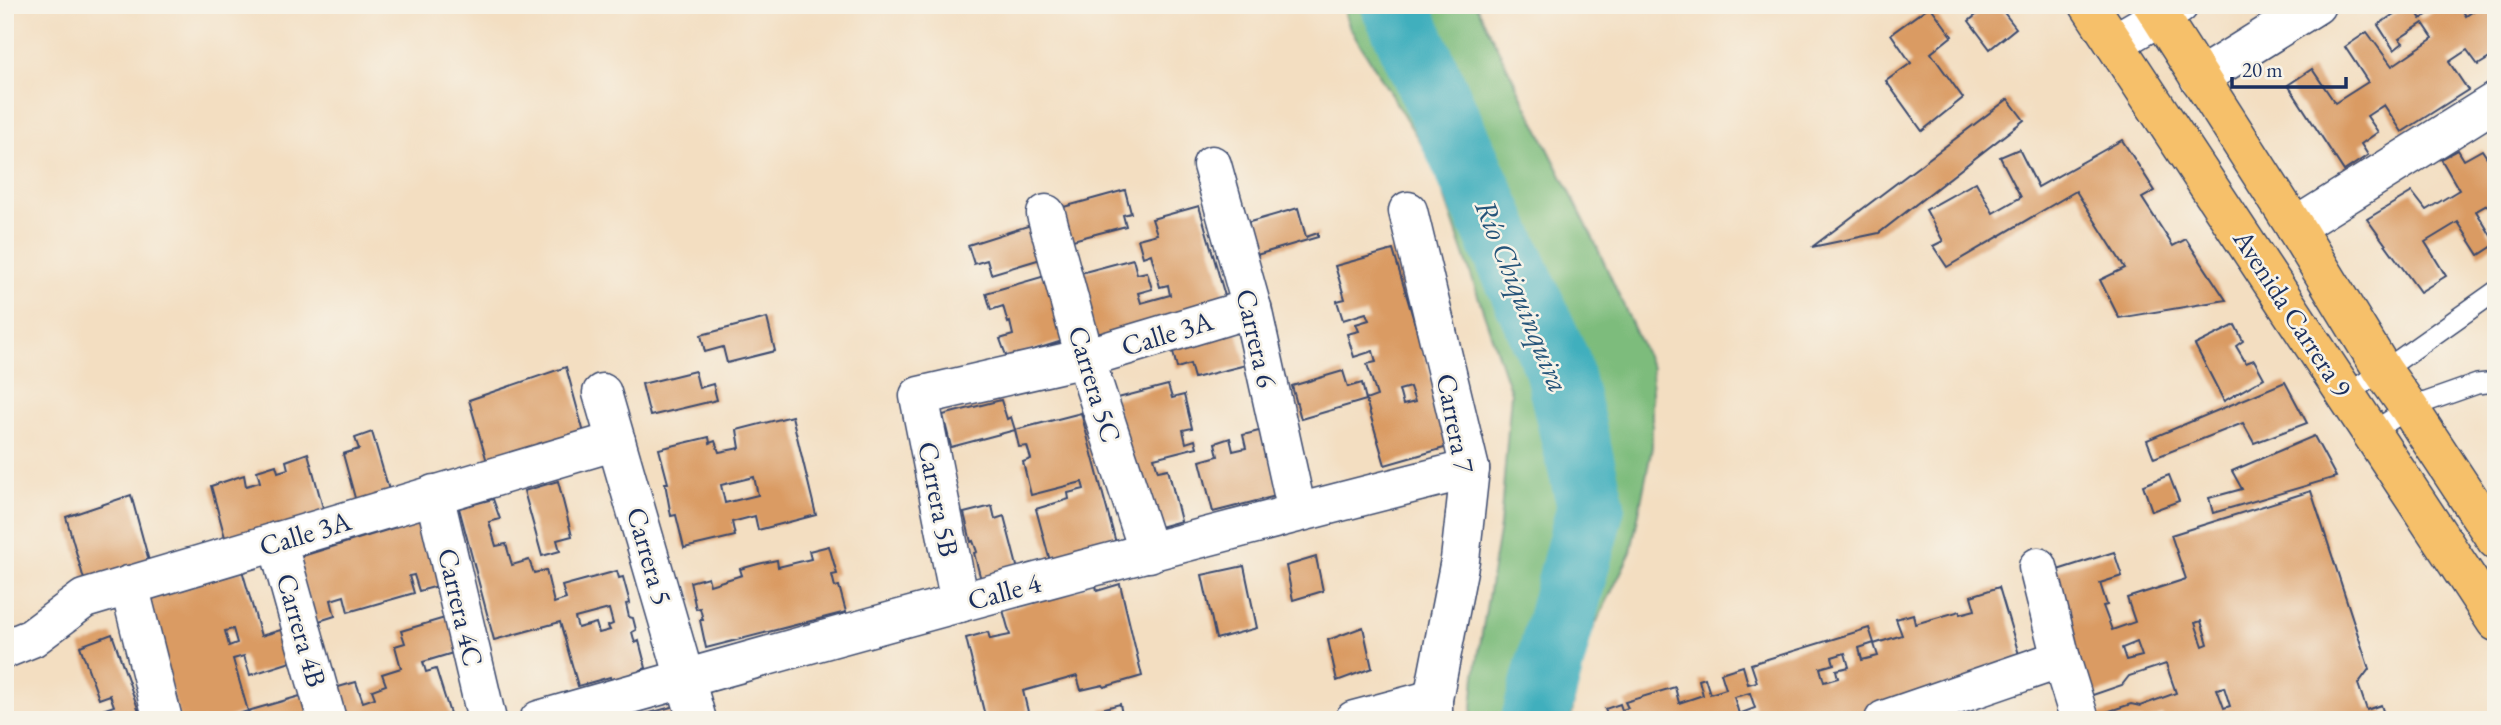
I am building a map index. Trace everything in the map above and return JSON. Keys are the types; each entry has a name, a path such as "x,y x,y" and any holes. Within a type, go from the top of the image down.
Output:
{"main road":[{"name":"Avenida Carrera 9","path":"2089,5 2496,622"},
{"name":"Avenida Carrera 9","path":"2164,9 2199,78 2383,371 2496,541"}],"street":[{"path":"2199,78 2316,5"},
{"path":"2114,43 2164,9"},
{"path":"2295,227 2496,101"},
{"name":"Carrera 6","path":"1212,165 1252,308 1297,512"},
{"name":"Carrera 7","path":"1408,211 1471,469 1460,560 1433,709"},
{"name":"Carrera 5C","path":"1046,214 1086,358 1149,553"},
{"name":"Calle 3A","path":"919,396 1086,358 1252,308"},
{"name":"Carrera 5","path":"602,393 697,720"},
{"name":"Carrera 5B","path":"919,396 960,603"},
{"name":"Calle 3A","path":"5,649 32,638 84,598 616,441"},
{"name":"Calle 4","path":"539,720 1297,512 1471,469"},
{"name":"Carrera 4C","path":"434,494 487,720"},
{"name":"Carrera 4B","path":"277,541 327,720"},
{"path":"2038,567 2061,659 2080,720"},
{"path":"129,585 163,720"},
{"path":"1884,720 2061,659"},
{"path":"1354,720 1433,709"}],"lane":[{"path":"2346,394 2496,291"},
{"path":"2371,433 2409,408 2477,384 2496,382"}],"green space":[{"path":"1343,5 1476,5 1592,236 1652,368 1652,447 1631,552 1582,652 1571,720 1471,720 1475,675 1500,526 1511,393 1433,163 1349,26"}],"building":[{"path":"1988,5 1998,5 2016,28 1990,49 1969,21"},
{"path":"2407,5 2412,5 2421,19 2436,8 2434,5 2459,5 2466,16 2482,5 2496,5 2496,54 2478,65 2467,50 2449,62 2468,90 2402,132 2384,105 2367,116 2378,132 2361,144 2368,155 2344,171 2288,85 2312,69 2335,103 2368,82 2345,47 2367,32 2392,66 2433,38 2423,23 2399,39 2403,43 2394,50 2378,25"},
{"path":"1930,6 1952,36 1931,53 1963,98 1922,131 1886,81 1911,63 1891,34"},
{"path":"2008,99 2024,120 1879,233 1812,247"},
{"path":"2122,140 2155,191 2142,198 2173,246 2186,239 2226,300 2119,318 2100,280 2125,268 2076,191 1947,267 1933,246 1943,241 1926,210 1976,182 1993,213 2021,197 2000,157 2019,149 2038,187"},
{"path":"2458,150 2464,160 2482,150 2494,168 2496,167 2496,200 2476,211 2496,244 2479,255 2458,222 2425,242 2446,276 2420,292 2367,219 2412,192 2426,210 2459,190 2441,159"},
{"path":"1125,190 1131,213 1123,215 1126,226 1069,241 1060,208"},
{"path":"1199,206 1227,303 1096,340 1077,274 1133,259 1137,274 1147,272 1152,289 1138,293 1141,303 1170,295 1168,285 1160,287 1151,254 1143,257 1138,239 1157,234 1152,219"},
{"path":"1298,208 1306,237 1318,233 1318,237 1253,256 1243,224"},
{"path":"1034,224 1044,258 991,274 987,260 974,264 968,245"},
{"path":"1393,250 1451,446 1385,465 1366,400 1377,396 1367,364 1376,362 1373,351 1354,357 1347,334 1359,331 1356,324 1369,320 1366,313 1343,320 1337,301 1345,299 1335,266","holes":["1410,387 1415,402 1403,405 1399,390"]},
{"path":"1052,274 1072,338 1007,358 1000,339 1013,335 1010,322 1008,323 1003,306 991,310 986,293"},
{"path":"767,318 775,351 727,363 723,347 705,352 701,335"},
{"path":"2235,325 2243,341 2236,346 2246,363 2254,360 2264,378 2224,401 2195,345"},
{"path":"1237,331 1246,365 1194,378 1190,364 1177,368 1172,348"},
{"path":"566,367 584,433 488,465 469,400"},
{"path":"695,371 699,388 713,384 717,400 650,416 642,384"},
{"path":"1343,371 1348,387 1362,383 1366,400 1301,419 1292,386"},
{"path":"2285,382 2307,423 2254,443 2243,423 2154,458 2147,440"},
{"path":"1168,385 1172,398 1184,395 1192,428 1183,430 1186,443 1195,440 1197,447 1154,458 1158,471 1168,469 1181,521 1149,530 1114,399"},
{"path":"1001,400 1007,419 1011,417 1015,430 951,447 943,415"},
{"path":"1081,413 1116,543 1050,561 1036,509 1069,499 1068,493 1084,489 1082,482 1031,495 1023,462 1031,459 1027,446 1019,447 1015,430"},
{"path":"792,416 816,515 758,530 755,516 732,522 735,536 684,548 676,515 671,516 665,483 668,483 659,449 709,437 710,443 715,441 719,452 740,448 737,430","holes":["754,477 758,495 725,503 721,485"]},
{"path":"1263,430 1280,495 1213,512 1200,461 1218,456 1215,443 1230,438 1233,451 1246,448 1243,435"},
{"path":"372,432 391,497 358,509 343,454 359,449 355,438"},
{"path":"2314,436 2336,477 2213,513 2209,498 2242,489 2232,471"},
{"path":"308,453 326,519 229,552 211,486 244,475 246,486 260,482 257,471 276,465 278,472 288,469 286,461"},
{"path":"2169,475 2179,501 2152,511 2143,485"},
{"path":"558,481 572,536 557,540 560,551 542,556 524,491"},
{"path":"2311,491 2369,669 2358,684 2367,710 2381,705 2386,720 2207,720 2206,714 2188,720 2164,720 2162,715 2147,720 2092,720 2091,717 2131,704 2140,706 2176,693 2166,664 2129,676 2122,685 2084,698 2042,575 2114,552 2122,576 2100,583 2107,605 2103,606 2112,630 2135,622 2127,598 2186,579 2171,535","holes":["2201,621 2208,644 2203,646 2195,623","2137,642 2142,656 2126,660 2122,648","2224,687 2230,706 2224,708 2217,689"]},
{"path":"131,495 149,561 85,583 66,517"},
{"path":"493,499 500,519 489,522 496,546 506,544 512,565 529,560 534,573 546,570 554,603 566,599 562,586 617,571 619,578 623,577 630,603 626,604 629,617 633,618 636,630 632,632 635,643 639,641 646,668 641,670 642,673 612,683 610,677 578,686 560,622 494,640 459,508","holes":["609,609 613,624 608,626 610,630 599,633 596,623 578,628 575,618"]},
{"path":"992,506 995,519 1004,516 1018,570 981,580 974,553 977,552 973,541 971,542 964,513"},
{"path":"429,513 449,583 419,591 414,575 409,576 414,593 348,612 344,596 331,600 335,616 316,622 296,558 394,528 392,524"},
{"path":"829,546 837,574 832,575 835,587 839,586 846,612 706,648 700,620 703,620 700,608 696,609 690,582 708,577 710,585 742,575 740,569 758,564 777,560 778,567 811,559 809,551"},
{"path":"1316,557 1323,591 1293,600 1286,566"},
{"path":"1244,566 1257,628 1216,639 1202,575"},
{"path":"242,570 261,636 294,626 303,658 250,675 244,656 233,659 248,711 219,720 180,720 145,600","holes":["233,629 237,643 229,646 225,631"]},
{"path":"1120,584 1142,676 1104,687 1103,685 1081,690 1077,676 1023,691 1030,720 986,720 966,638 988,632 990,639 1010,635 1003,610 1096,585 1097,591"},
{"path":"1999,587 2023,668 1853,720 1609,720 1605,709 1620,704 1622,710 1628,708 1625,702 1675,687 1679,703 1703,695 1699,680 1705,678 1710,694 1726,689 1721,673 1743,666 1748,684 1757,682 1751,664 1869,628 1874,643 1859,648 1862,660 1878,656 1874,644 1902,635 1896,619 1913,614 1915,624 1960,611 1960,614 1975,610 1971,596","holes":["1845,653 1849,667 1836,670 1838,678 1824,682 1820,668 1834,664 1832,657","1750,693 1755,708 1739,714 1734,697"]},
{"path":"455,615 466,649 423,662 426,672 436,669 452,720 345,720 335,688 356,682 363,702 375,698 372,690 386,685 382,674 401,668 395,646 405,643 401,631"},
{"path":"1363,627 1372,668 1337,681 1328,640"},
{"path":"112,634 142,720 74,720 114,706 110,695 99,699 80,646"},
{"path":"314,692 322,720 251,720 248,711"},
{"path":"1120,704 1123,720 1103,720 1101,709"},
{"path":"675,706 679,720 640,720 639,716"}],"waterway":[{"name":"Río Chiquinquira","path":"1395,5 1557,364 1591,506 1535,720"}]}
